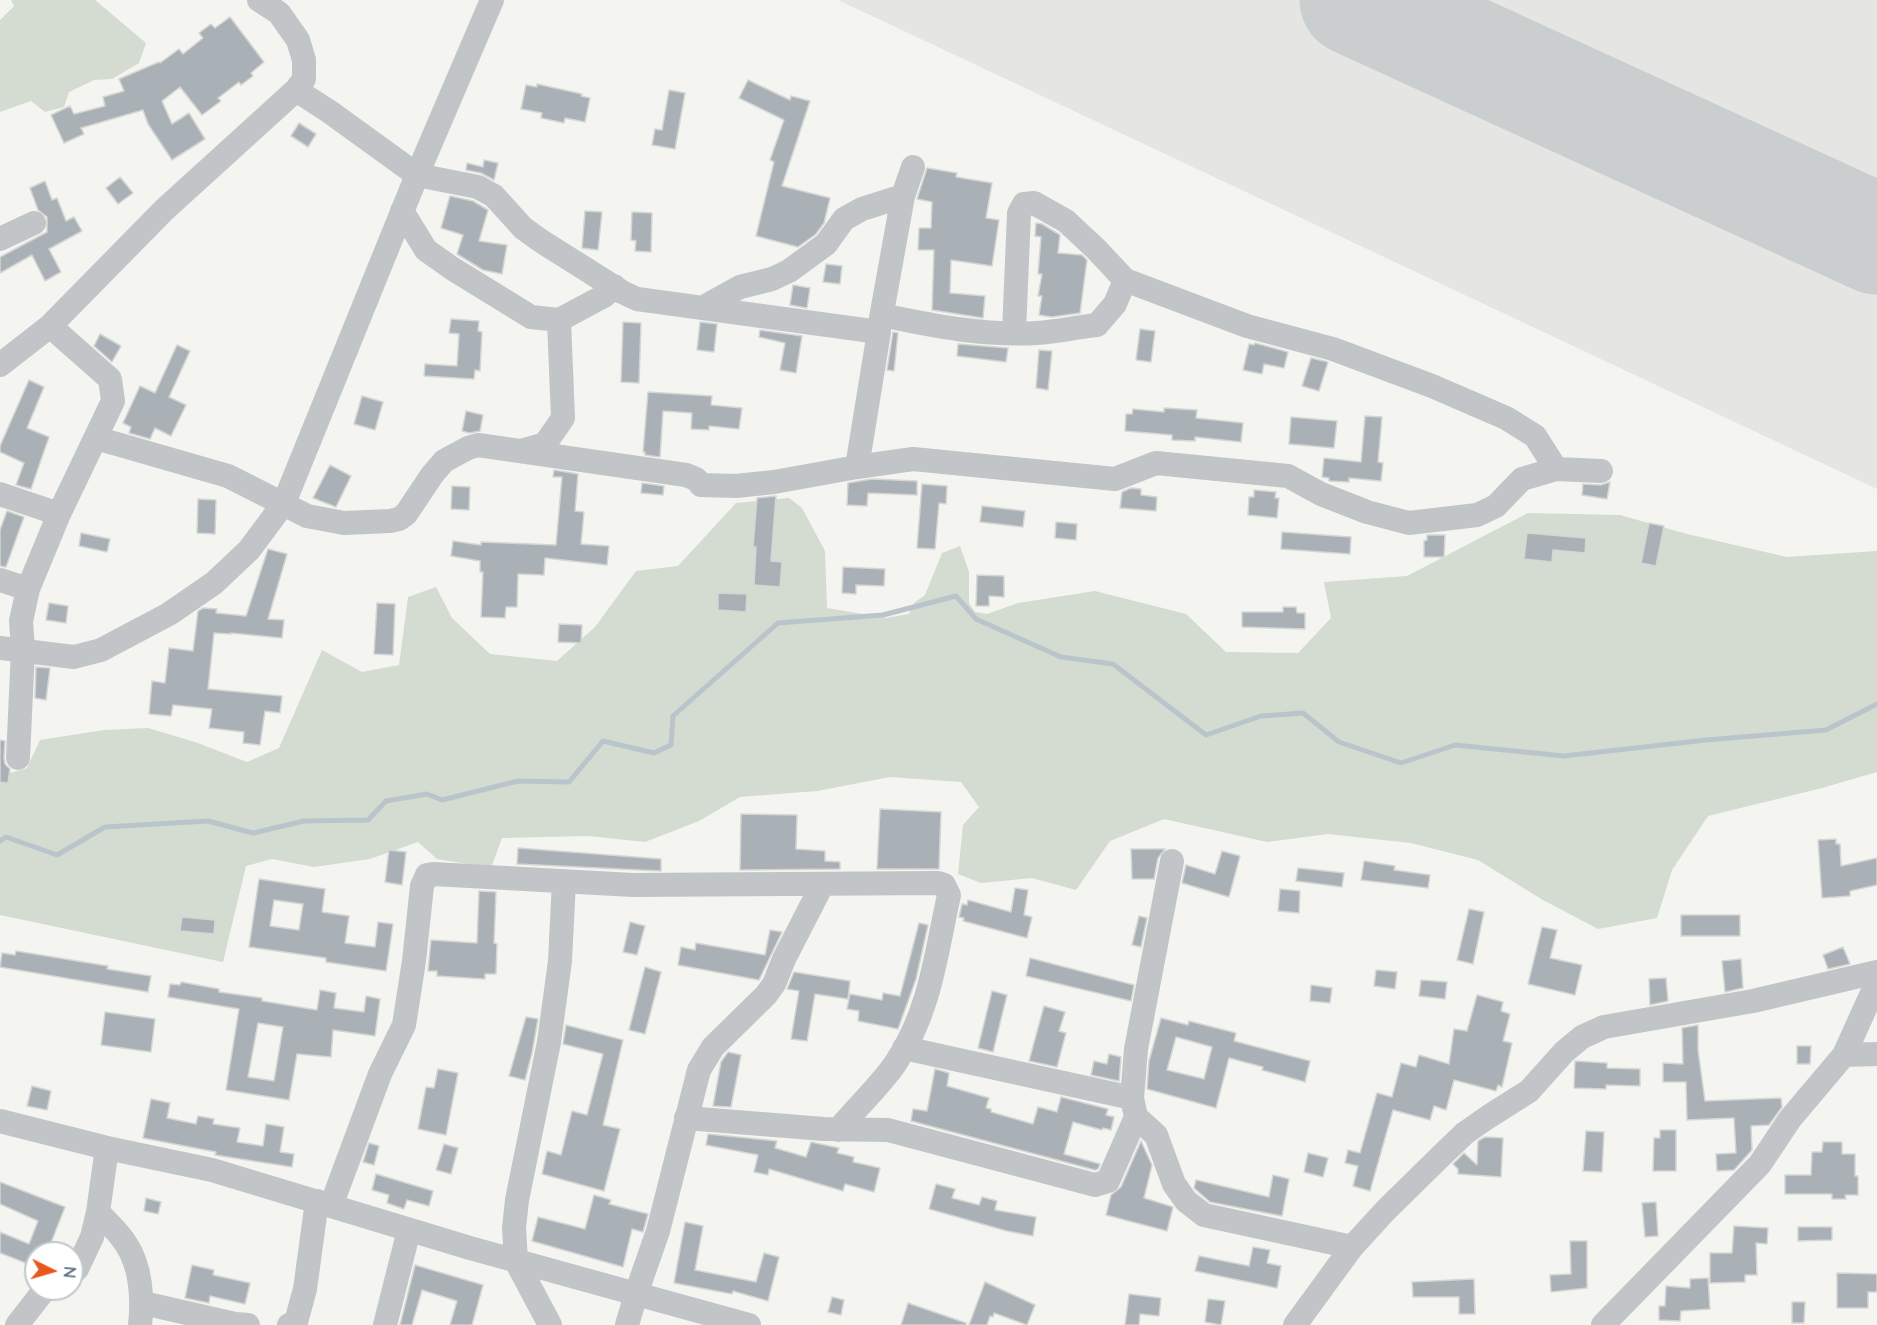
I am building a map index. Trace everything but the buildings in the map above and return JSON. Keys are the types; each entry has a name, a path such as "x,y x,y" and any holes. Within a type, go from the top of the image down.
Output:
{"street":[{"path":"0,365 50,326 164,210 296,90 304,79 304,60 298,40 279,14 259,0"},
{"path":"12,649 74,657 101,650 169,614 214,583 249,550 284,503 402,211 492,0"},
{"path":"296,90 417,175 478,187 494,196 511,216 532,234 622,292 637,299 702,308 945,328 1039,333 1097,325 1115,304 1125,280"},
{"path":"857,466 903,196 913,167"},
{"path":"702,308 740,287 772,279 789,271 826,244 844,219 862,209 903,196"},
{"path":"1014,333 1019,213 1024,204 1034,203 1066,221 1125,280 1247,326 1333,350 1432,386 1495,414 1535,436 1556,469"},
{"path":"402,211 426,250 531,317 559,320 604,296 614,286"},
{"path":"0,239 34,223"},
{"path":"521,451 545,444 563,418 559,320"},
{"path":"18,758 10,721 12,649 28,589 59,514 113,401 110,379 50,326"},
{"path":"96,438 228,476 307,516 344,523 399,519 406,514 444,461 458,452 478,445 686,475 696,479 701,485 736,486 913,459 1015,467 1089,478 1115,479 1156,462 1288,476 1321,494 1368,512 1409,523 1477,514 1496,506 1522,479 1556,469 1601,471"},
{"path":"0,494 59,514"},
{"path":"0,580 28,589"},
{"path":"686,1118 838,1130 888,1130 1095,1185 1108,1181 1134,1108 1136,1049 1172,861"},
{"path":"289,1325 296,1322 324,1204 380,1074 404,1025 422,886 428,875 633,885 938,883 944,885 949,895 934,975 913,1033 894,1065 838,1130"},
{"path":"550,1325 516,1261 514,1228 517,1200 549,1042 560,961 564,881"},
{"path":"627,1325 658,1231 699,1070 713,1047 766,995 774,984 784,959 822,885"},
{"path":"1295,1325 1352,1247 1386,1210 1465,1134 1529,1091 1582,1037 1604,1027 1753,1002 1877,972"},
{"path":"1603,1325 1760,1164 1790,1119 1844,1055 1877,982"},
{"path":"904,1048 1134,1108 1156,1135 1174,1184 1186,1201 1204,1215 1352,1247"},
{"path":"1844,1055 1877,1054"},
{"path":"0,1121 107,1148 212,1170 516,1261 749,1325"},
{"path":"84,1254 92,1237 98,1212 107,1148"},
{"path":"98,1212 126,1243 135,1262 141,1314 248,1325"},
{"path":"385,1325 409,1230"},
{"path":"17,1325 36,1301"}],"shaded area":[{"path":"11,0 95,0 146,43 139,63 112,79 94,80 69,92 64,107 45,112 31,101 0,112 0,20 14,6"},
{"path":"838,0 1877,0 1877,489"},
{"path":"789,498 802,508 825,551 827,608 886,618 909,614 914,603 925,595 942,553 960,546 969,572 969,603 975,612 987,614 1018,603 1095,591 1186,614 1226,652 1298,653 1331,618 1324,582 1407,576 1528,513 1620,515 1687,534 1787,557 1877,551 1877,772 1708,816 1672,870 1657,918 1598,929 1543,900 1478,860 1411,843 1328,834 1267,842 1164,819 1110,841 1076,890 1032,878 981,883 958,874 963,825 979,807 961,782 890,777 817,791 740,797 699,821 645,842 588,836 502,838 491,868 437,859 418,842 370,859 314,867 272,859 246,866 223,962 0,915 0,776 27,768 40,740 104,730 148,728 195,742 247,762 279,748 322,650 362,672 399,665 408,597 436,587 452,618 490,654 557,661 595,627 636,571 678,566 736,503"}],"waterway":[{"path":"0,841 6,837 57,855 105,827 208,821 253,833 304,821 368,820 386,801 427,794 442,800 518,781 569,782 603,741 654,753 671,745 673,716 778,623 883,615 956,596 976,619 1061,657 1113,664 1206,735 1261,716 1303,713 1339,742 1401,763 1455,745 1564,756 1706,740 1826,730 1877,704"}],"runway":[{"path":"1355,0 1877,239"}]}
